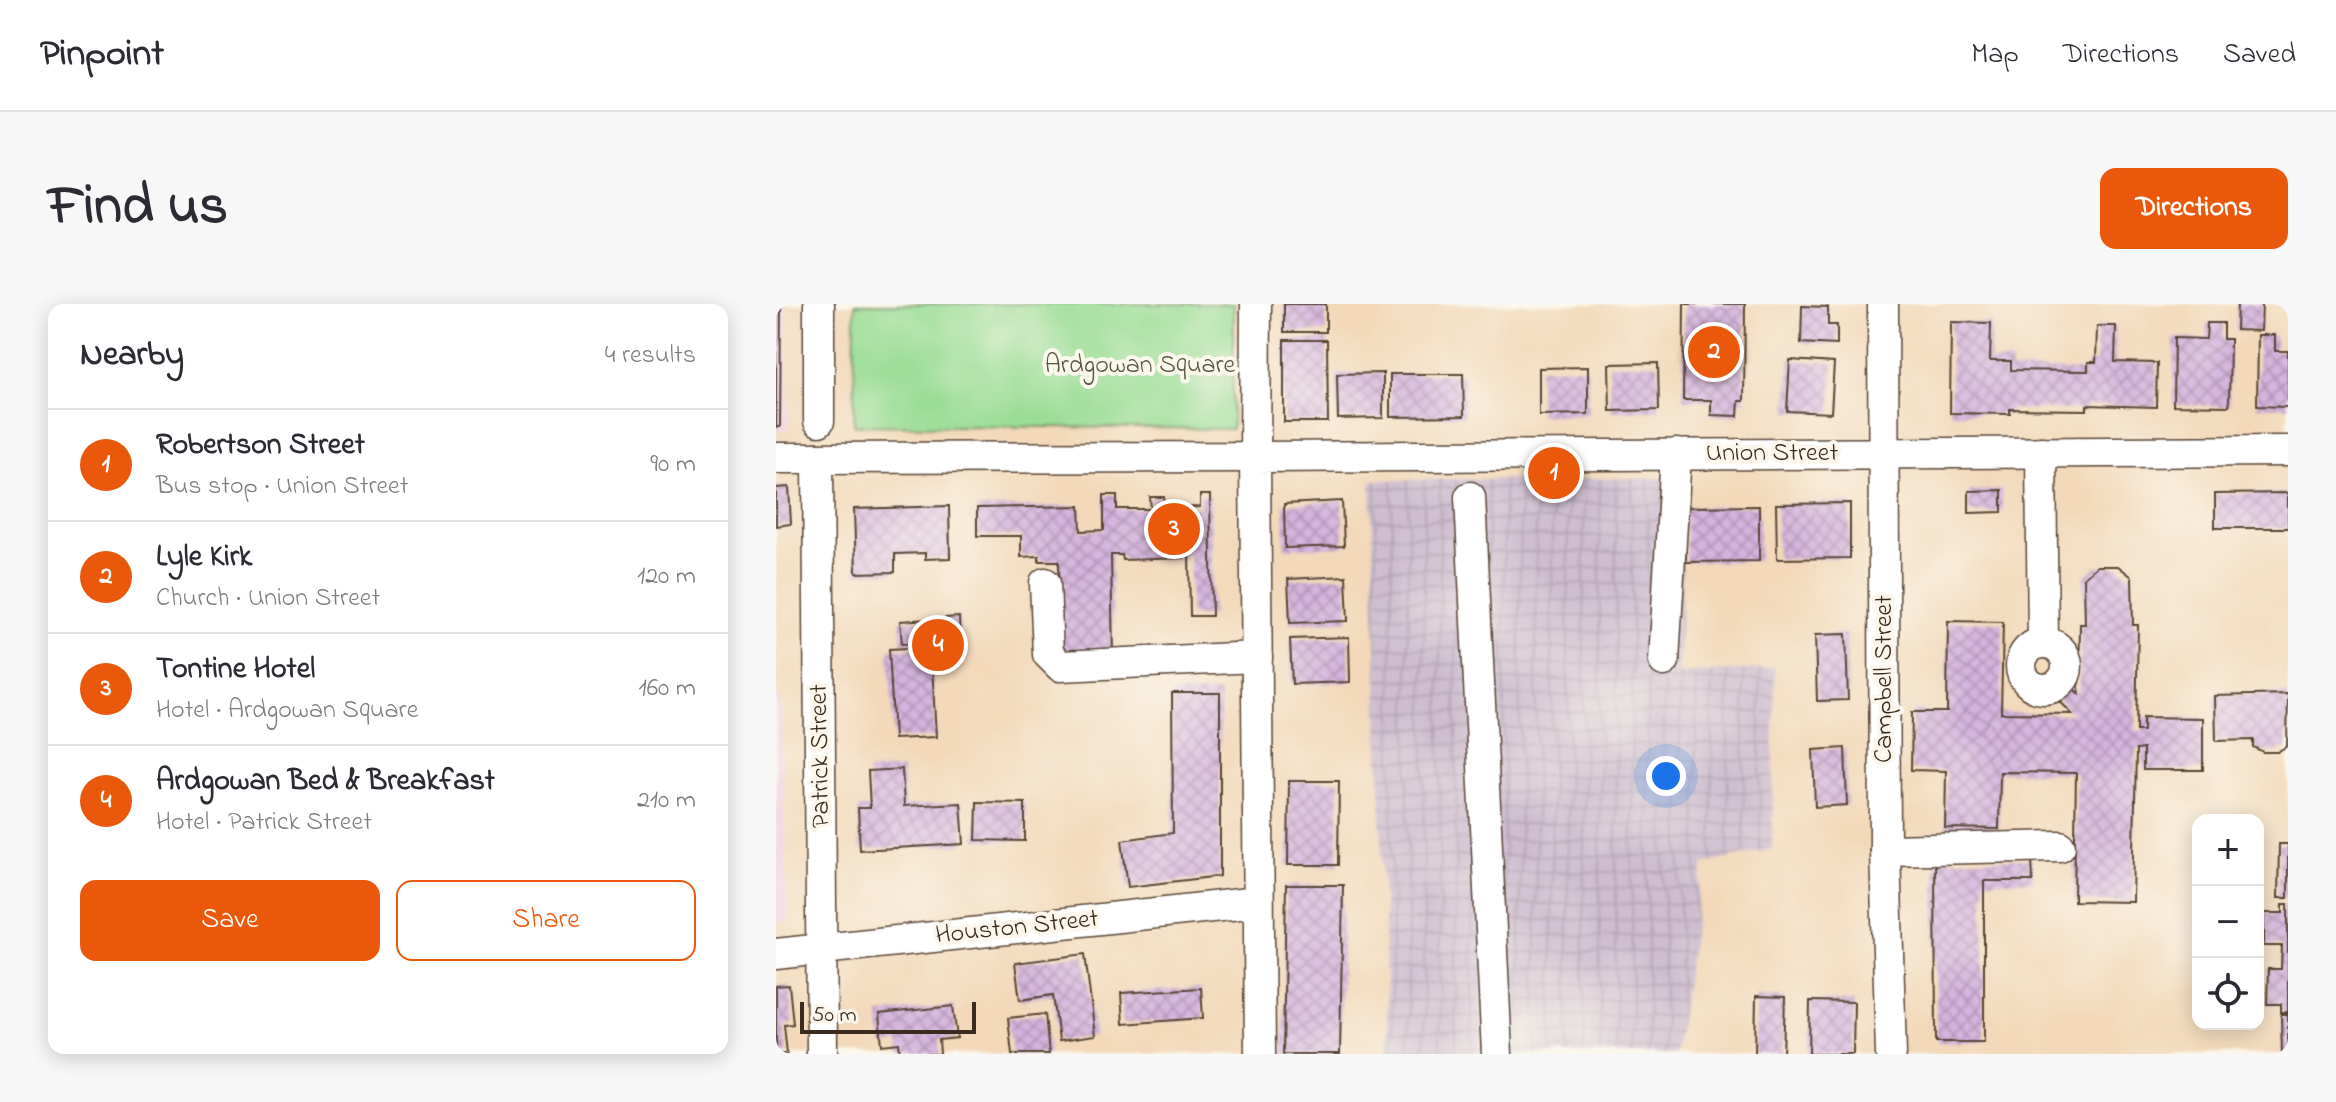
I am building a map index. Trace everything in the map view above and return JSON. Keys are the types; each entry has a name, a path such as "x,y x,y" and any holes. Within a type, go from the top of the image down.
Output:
{"street":[{"path":"819,304 819,421"},
{"path":"1251,1054 1260,1054 1256,304"},
{"name":"Campbell Street","path":"1883,304 1885,850 1891,1054"},
{"name":"Union Street","path":"1255,457 2288,451"},
{"path":"2041,452 2043,643"},
{"path":"1664,661 1676,454"},
{"path":"776,458 1255,457"},
{"name":"Patrick Street","path":"818,458 822,1054"},
{"path":"1470,497 1497,1054"},
{"path":"1045,583 1048,654 1060,666 1257,657"},
{"path":"1885,850 2060,846"},
{"name":"Houston Street","path":"776,954 1258,902"}],"shaded area":[{"path":"776,304 786,304 789,430 776,431"},
{"path":"1687,478 1678,674 1775,668 1772,849 1704,864 1675,1054 1388,1054 1371,480"},
{"path":"776,695 780,695 788,922 776,922"}],"green space":[{"name":"Ardgowan Square","path":"855,304 1234,304 1232,429 854,425"}],"building":[{"path":"776,304 781,304 780,427 776,427"},
{"path":"1284,304 1326,304 1326,332 1284,332"},
{"path":"1684,304 1745,304 1744,401 1739,401 1738,416 1711,415 1711,400 1683,400"},
{"path":"2237,304 2262,304 2261,331 2236,330"},
{"path":"1802,306 1828,307 1828,325 1837,325 1837,345 1801,343"},
{"path":"1951,322 1991,323 1990,361 2011,361 2011,370 2088,371 2088,362 2096,362 2097,326 2116,326 2115,362 2157,363 2156,407 2087,405 2087,410 2010,409 2010,414 1950,413"},
{"path":"2207,323 2223,323 2223,339 2230,339 2229,406 2173,405 2174,338 2206,339"},
{"path":"2258,335 2275,335 2275,351 2288,351 2288,407 2257,406"},
{"path":"1284,340 1327,340 1328,422 1284,422"},
{"path":"1790,360 1834,363 1831,413 1787,411"},
{"path":"1658,363 1659,410 1610,411 1609,364"},
{"path":"1588,367 1588,414 1539,415 1539,368"},
{"path":"1383,373 1383,418 1338,419 1337,374"},
{"path":"1390,374 1463,374 1464,416 1390,417"},
{"path":"789,487 791,524 776,526 776,488"},
{"path":"2002,490 2002,512 1969,513 1969,491"},
{"path":"2288,493 2288,528 2215,528 2215,494"},
{"path":"1104,495 1117,495 1117,509 1151,509 1150,497 1164,497 1165,508 1200,507 1200,495 1210,495 1212,616 1190,616 1189,553 1183,553 1184,558 1123,560 1122,555 1111,555 1113,657 1061,658 1059,561 1039,561 1039,556 1021,557 1021,536 977,536 977,508 1080,506 1081,531 1104,530"},
{"path":"1342,501 1344,546 1285,548 1284,504"},
{"path":"1850,503 1850,558 1777,559 1776,504"},
{"path":"949,506 950,558 925,559 925,553 895,554 895,572 856,573 854,509"},
{"path":"1759,506 1759,561 1686,562 1686,507"},
{"path":"2097,566 2118,566 2132,577 2133,625 2138,625 2136,731 2143,731 2143,717 2203,718 2203,770 2143,770 2143,749 2136,750 2133,902 2074,901 2076,773 2000,772 1999,829 1945,828 1946,771 1911,770 1912,712 1947,712 1948,621 2003,622 2001,713 2072,714 2057,698 2070,685 2079,694 2080,624 2085,624 2084,577"},
{"path":"1346,576 1348,621 1290,623 1288,579"},
{"path":"959,617 960,640 902,644 900,621"},
{"path":"1846,634 1848,700 1817,701 1815,635"},
{"path":"1349,637 1350,682 1292,684 1290,639"},
{"path":"931,647 936,737 894,739 889,649"},
{"path":"1172,693 1220,693 1220,876 1128,887 1122,840 1173,833"},
{"path":"2288,694 2287,746 2277,752 2263,752 2253,747 2253,740 2216,741 2215,696"},
{"path":"1845,748 1847,805 1815,807 1813,750"},
{"path":"902,769 904,806 961,803 964,844 860,850 858,808 870,808 868,771"},
{"path":"1289,781 1339,781 1338,865 1288,865"},
{"path":"977,802 1025,803 1025,841 976,840"},
{"path":"2279,844 2288,844 2288,898 2278,898"},
{"path":"1935,859 2032,859 2033,881 1984,881 1984,1042 1936,1042"},
{"path":"1286,885 1343,885 1340,1054 1283,1054"},
{"path":"2283,904 2288,904 2288,1012 2281,1012 2281,1004 2267,1004 2268,969 2281,969 2282,946 2264,946 2264,913 2283,913"},
{"path":"1085,954 1095,1036 1059,1041 1053,995 1020,1000 1015,963"},
{"path":"789,985 793,1024 784,1025 787,1054 776,1054 776,986"},
{"path":"1201,988 1203,1018 1123,1024 1121,993"},
{"path":"1756,996 1785,997 1783,1054 1755,1054"},
{"path":"1810,1001 1854,1002 1853,1054 1809,1054"},
{"path":"953,1006 957,1038 939,1040 940,1054 900,1054 899,1043 882,1045 879,1014"},
{"path":"1045,1014 1049,1054 1012,1054 1008,1018"},
{"path":"2281,1014 2288,1014 2288,1054 2282,1054"}],"place":[{"name":"Lyle Kirk","path":"1714,352"},
{"name":"Robertson Street","path":"1554,473"},
{"name":"Tontine Hotel","path":"1174,529"},
{"name":"Ardgowan Bed & Breakfast","path":"938,645"}]}
